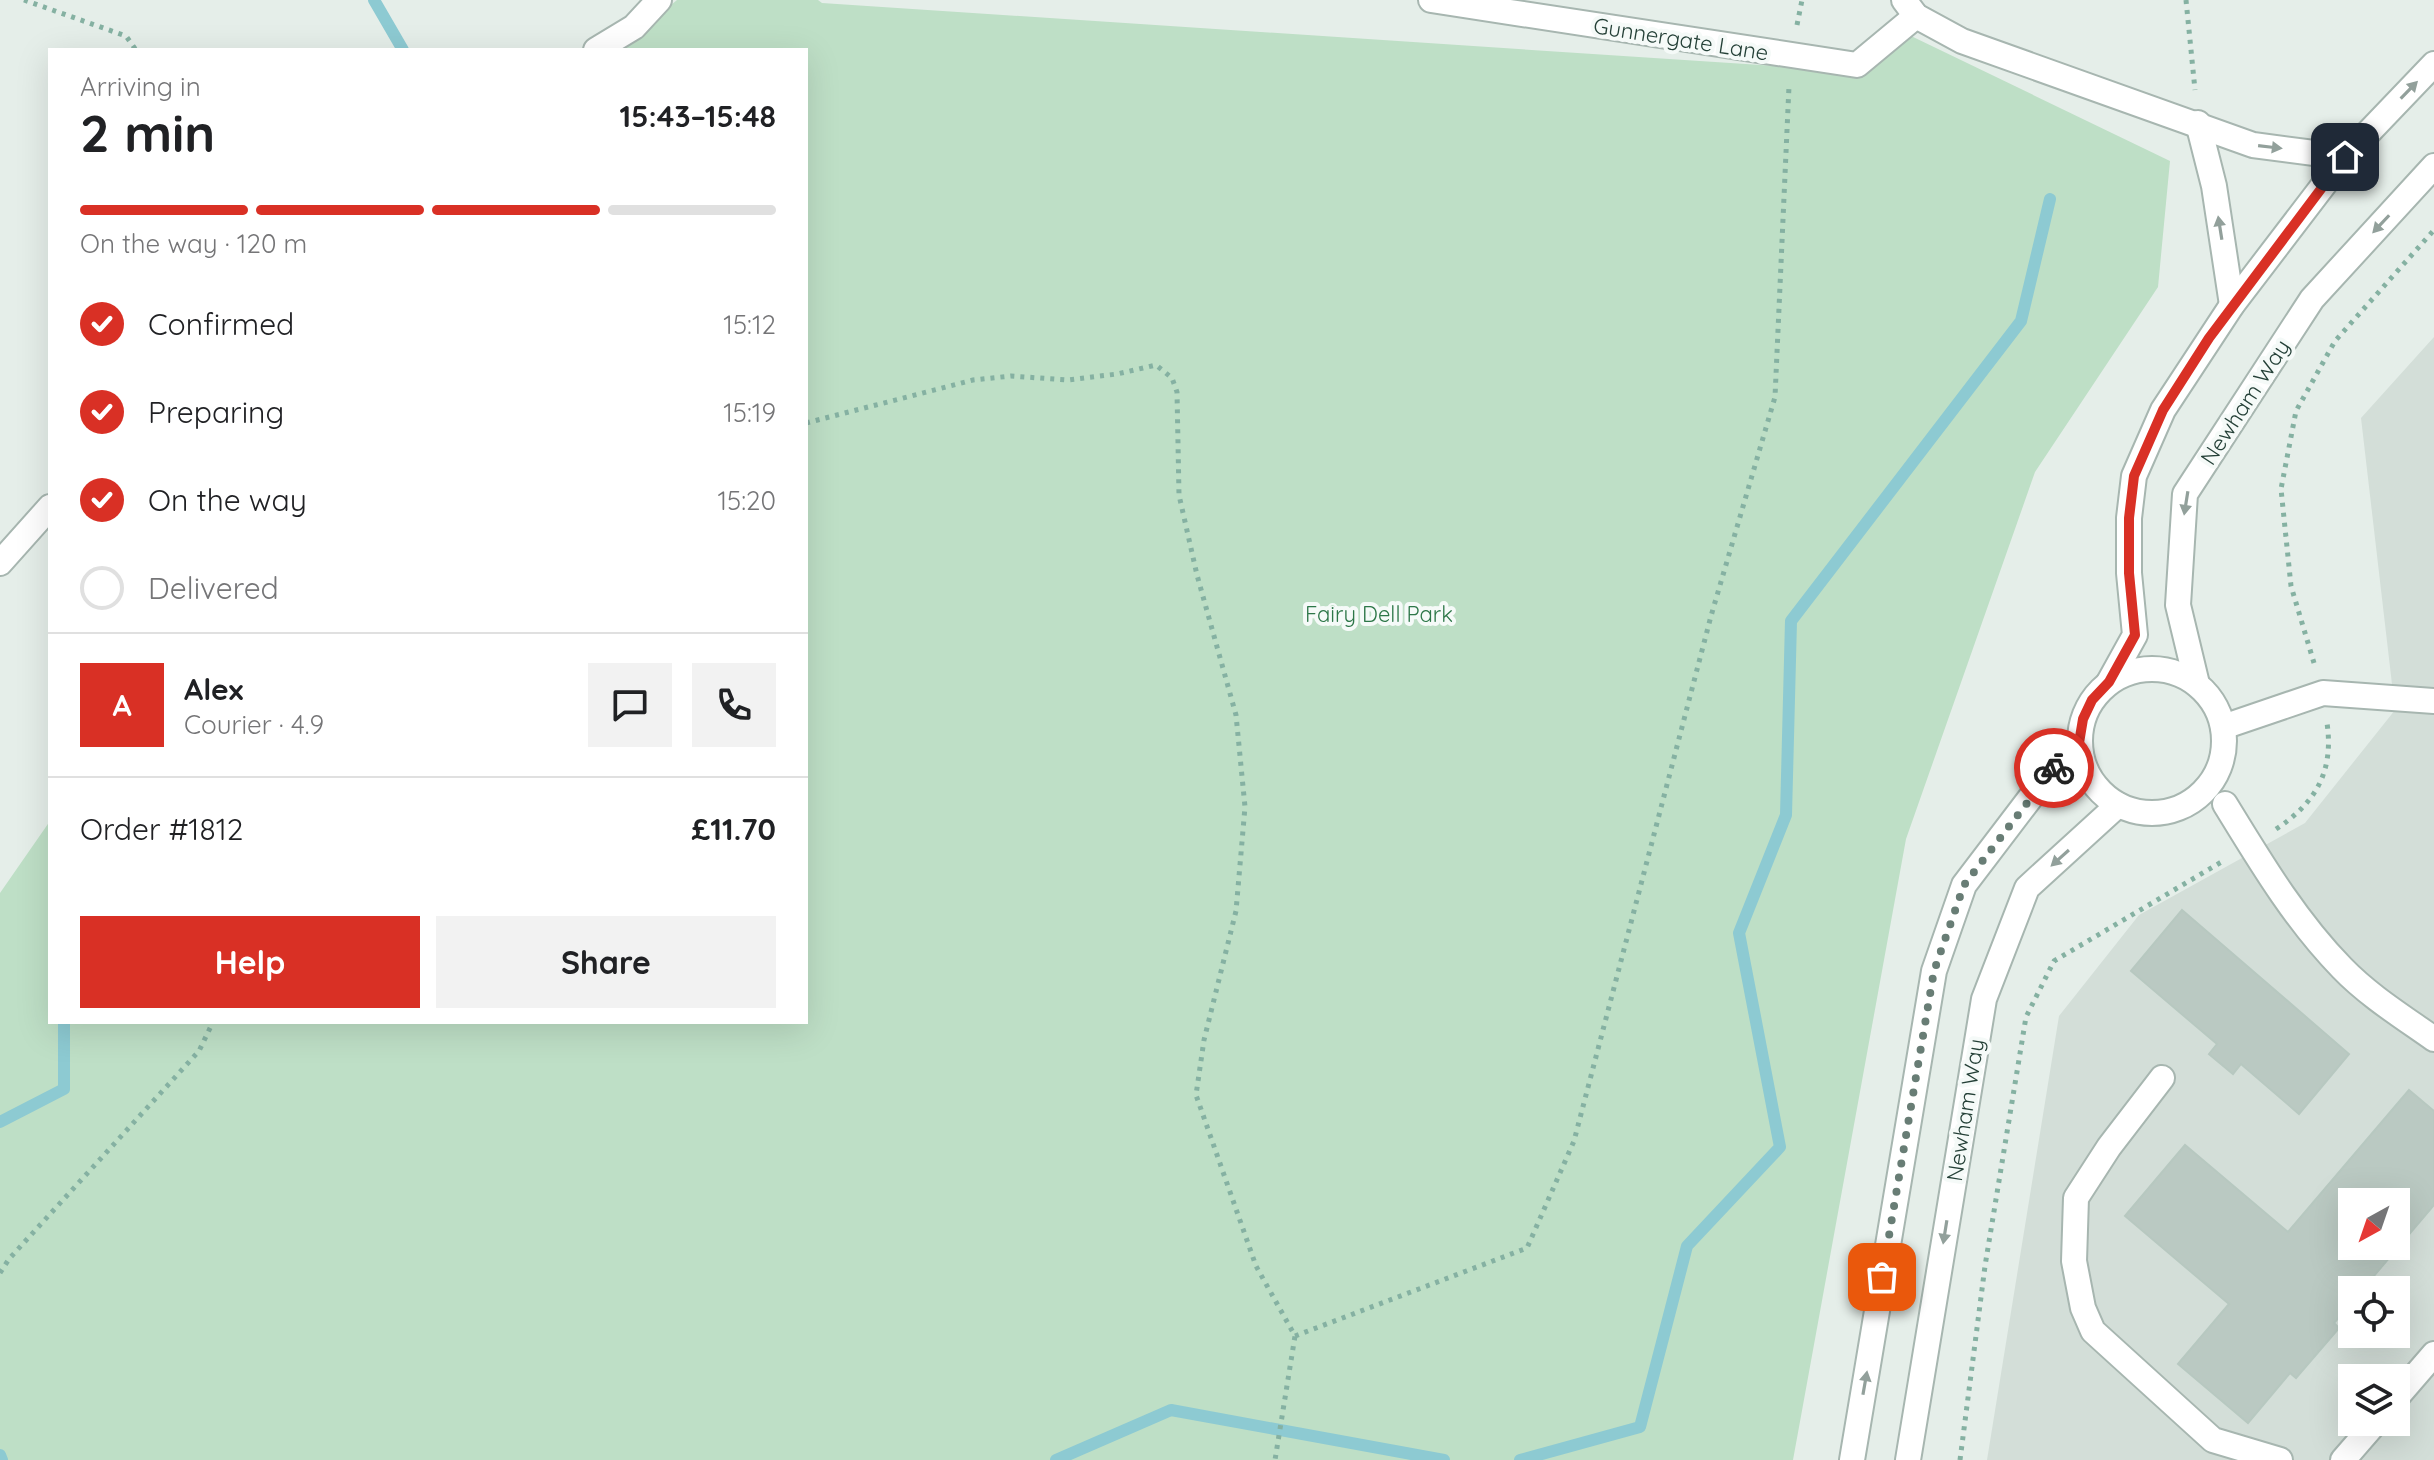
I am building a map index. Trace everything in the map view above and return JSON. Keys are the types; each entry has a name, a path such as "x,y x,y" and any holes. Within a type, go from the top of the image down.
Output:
{"street":[{"path":"599,48 634,27 659,0"},
{"name":"Gunnergate Lane","path":"1431,0 1857,65 1910,8 1962,41 2253,145 2345,157"},
{"path":"2434,64 2345,157 2232,305 2163,410 2134,476 2129,518 2129,573 2135,635 2109,682 2092,700 2083,719 2079,743 2085,768 2098,789 2118,805 2134,811 2159,813 2183,806 2204,792 2221,762 2223,727 2323,693 2434,701"},
{"path":"2198,123 2214,186 2232,305"},
{"name":"Newham Way","path":"2223,727 2214,704 2197,684 2178,605 2185,494 2312,299 2434,166"},
{"path":"0,563 48,509"},
{"path":"2109,682 2133,671 2158,669 2182,675 2197,684"},
{"path":"1852,1460 1934,971 1964,885 2053,768 2079,743"},
{"path":"2225,804 2304,925 2343,969 2373,996 2434,1039"},
{"name":"Newham Way","path":"1908,1460 1984,999 2027,888 2118,805"},
{"path":"2162,1078 2109,1147 2076,1198 2074,1261 2083,1308 2093,1331 2213,1440 2280,1460"},
{"path":"2410,1382 2434,1354"},
{"path":"2343,1460 2364,1436"}],"path":[{"path":"24,0 126,36 135,48"},
{"path":"1295,1336 1527,1248 1574,1141 1711,616 1775,397 1791,55 1802,0"},
{"path":"2186,0 2198,123"},
{"path":"1960,1460 1985,1266 2026,1017 2054,961 2250,846 2282,825 2313,797 2327,769 2330,740 2323,693 2291,586 2281,489 2296,411 2335,341 2434,230"},
{"path":"808,422 973,380 1011,376 1068,380 1156,365 1172,378 1177,392 1179,495 1197,575 1236,715 1245,807 1236,911 1204,1040 1196,1095 1256,1266 1295,1336 1275,1460"},
{"path":"0,1273 9,1259 199,1051 212,1024"}],"shaded area":[{"path":"2434,337 2434,1460 1987,1460 2059,1016 2139,915 2305,823 2395,710 2361,418"}],"green space":[{"name":"Fairy Dell Park","path":"677,0 818,0 822,3 1866,72 1909,35 2170,161 2158,287 2035,472 1906,839 1793,1460 0,1460 0,893 48,824 48,1024 808,1024 808,48 620,48"}],"building":[{"path":"2182,910 2349,1054 2299,1114 2241,1064 2233,1074 2209,1054 2217,1044 2131,971"},
{"path":"2409,1090 2434,1111 2434,1205 2410,1233 2410,1188 2338,1188 2338,1260 2387,1260 2374,1276 2338,1276 2338,1318 2334,1323 2338,1329 2296,1378 2290,1373 2248,1423 2178,1364 2229,1304 2125,1216 2185,1145 2288,1232"}],"waterway":[{"path":"374,0 402,48"},
{"path":"1520,1460 1640,1427 1687,1246 1780,1147 1739,933 1786,815 1791,621 2021,321 2050,199"},
{"path":"0,1122 64,1089 64,1024"},
{"path":"1056,1460 1171,1410 1444,1460"},
{"path":"0,1455 2,1460"}],"way so far":[{"path":"1882,1277 1934,971 1964,885 2054,768"}],"route":[{"path":"2054,768 2079,743 2083,719 2092,700 2109,682 2135,635 2129,573 2129,518 2134,476 2163,410 2232,305 2345,157"}]}
